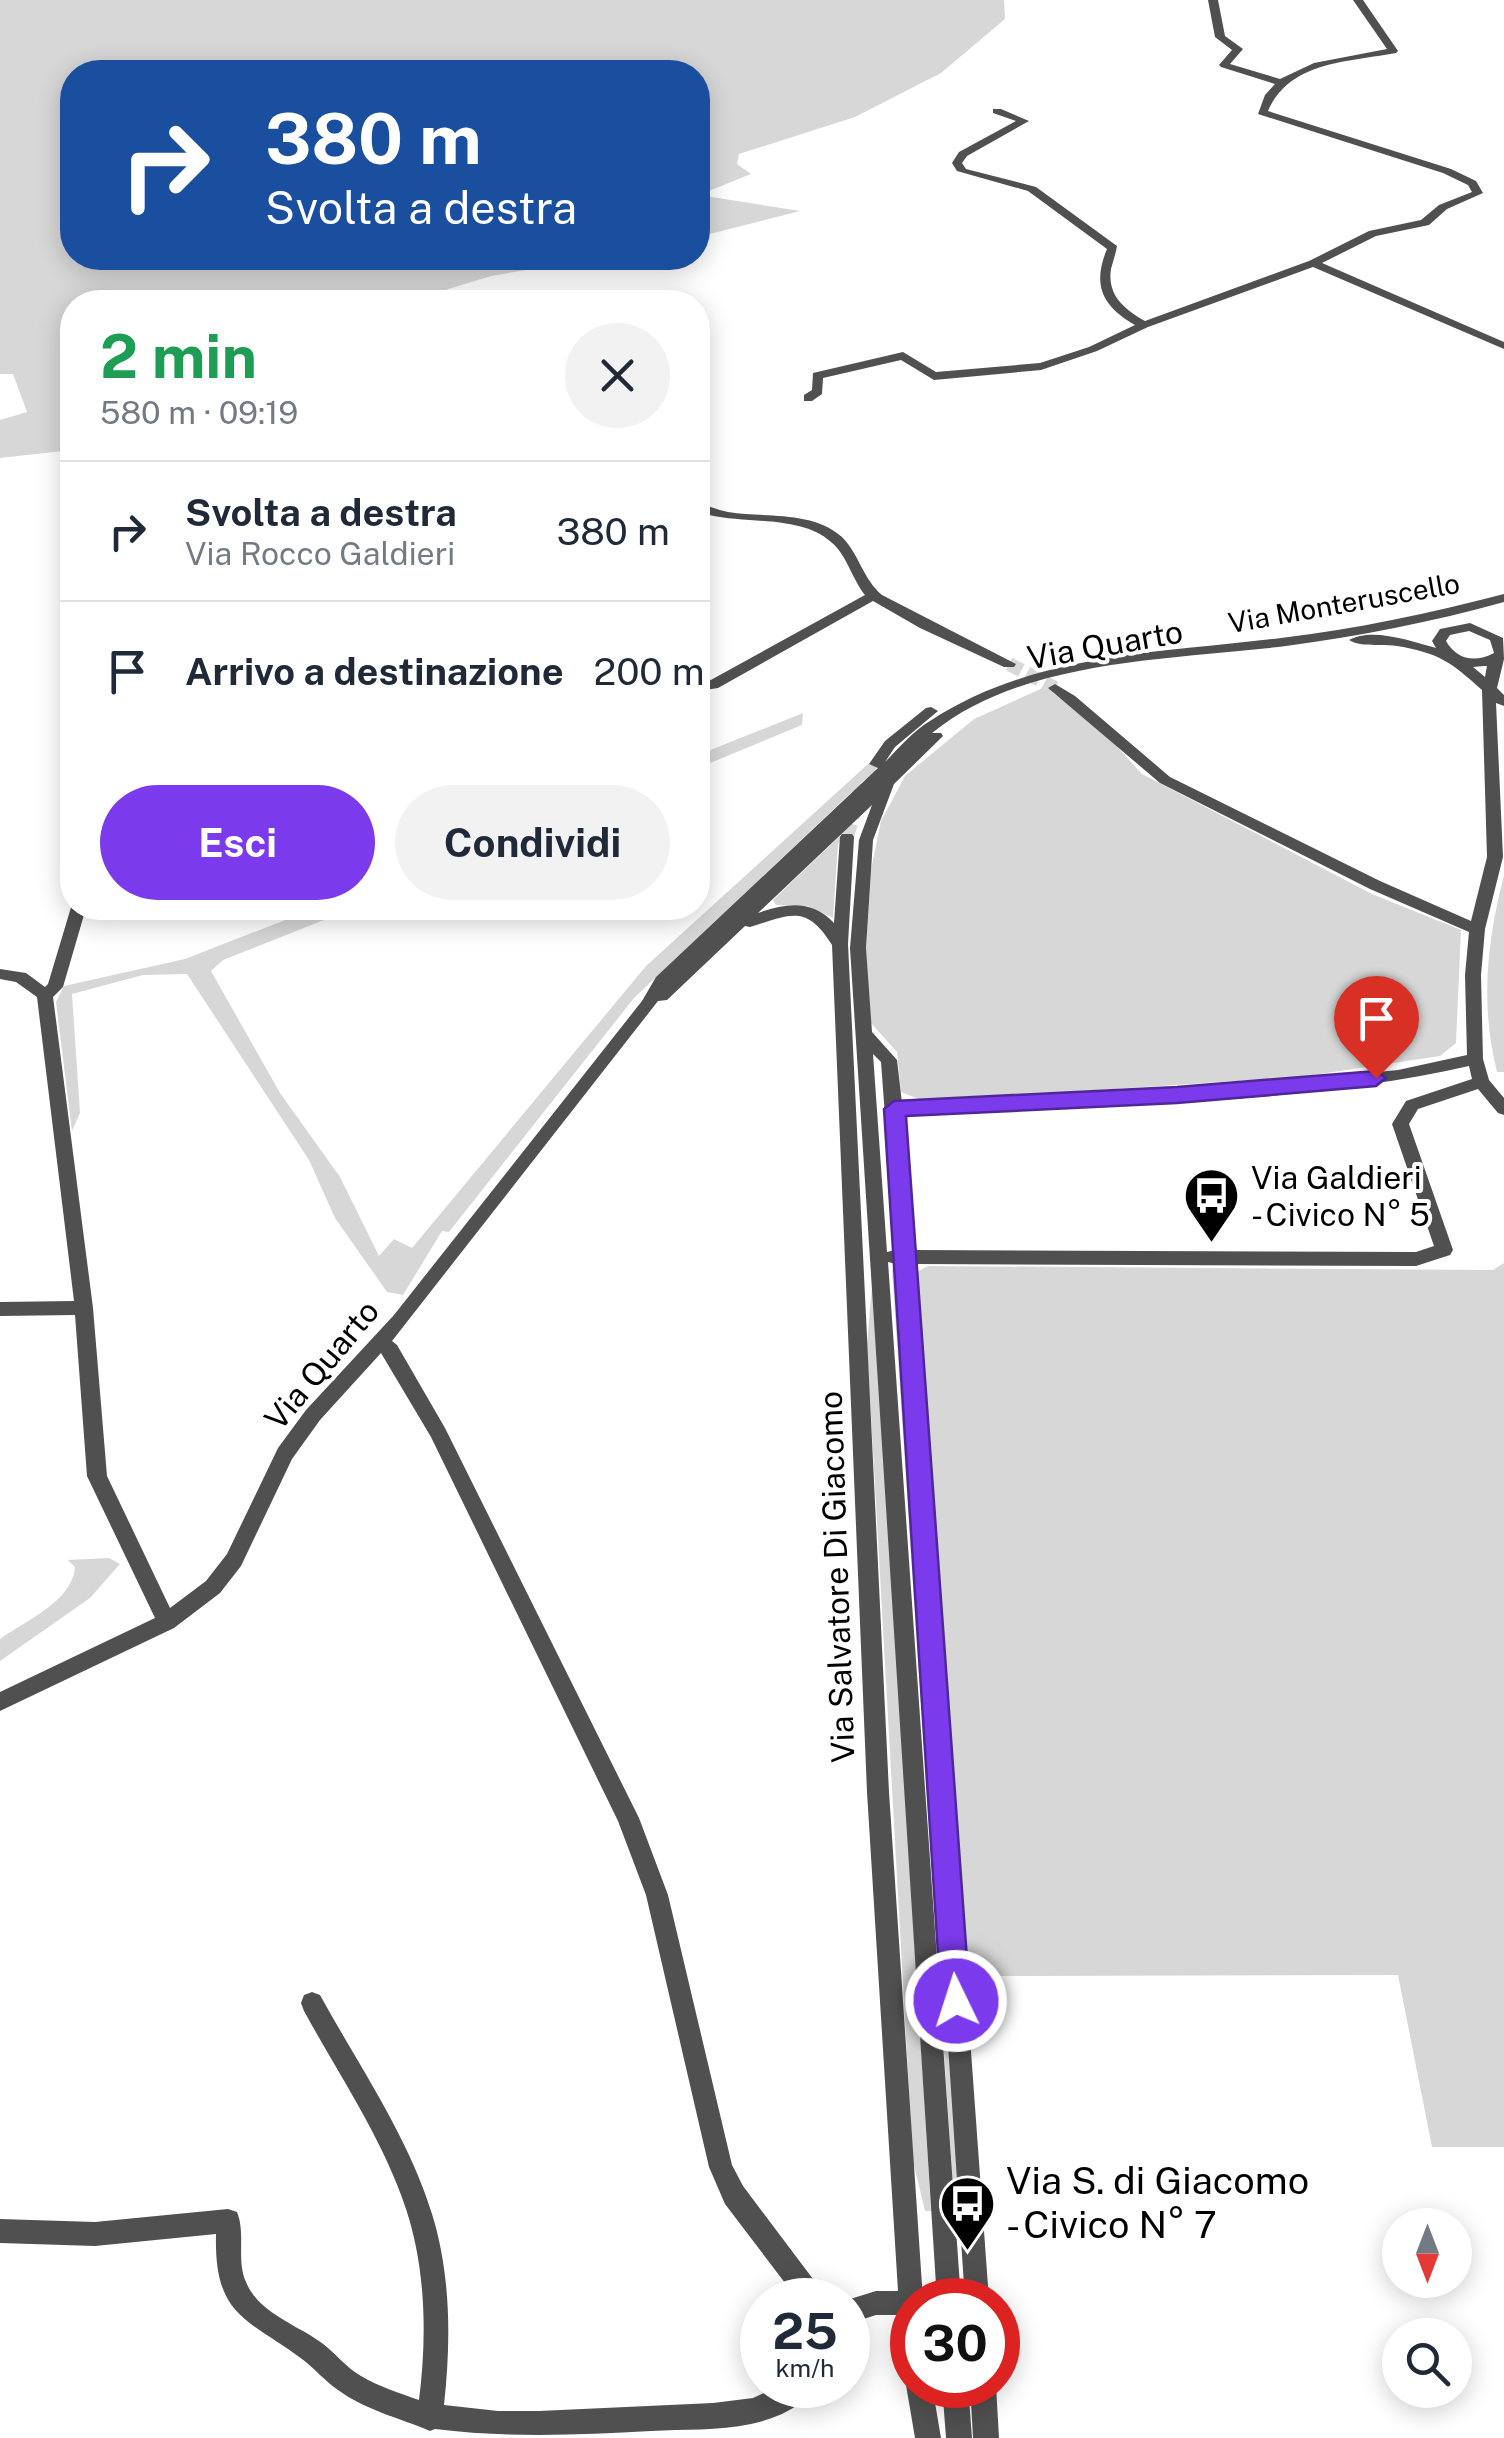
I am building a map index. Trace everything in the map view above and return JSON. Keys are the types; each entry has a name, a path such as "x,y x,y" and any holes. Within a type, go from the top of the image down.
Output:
{"street":[{"path":"1213,0 1220,37 1238,49 1224,65 1284,83"},
{"path":"808,398 818,391 817,376 902,356 934,376 1041,366 1314,263 1373,233 1425,223 1443,208 1479,190 1447,171 1268,116 1262,108 1284,83 1316,64 1394,51 1358,0"},
{"path":"997,112 1024,121 963,154 956,163 962,171 1032,189 1114,248 1104,267 1107,292 1116,311 1144,325"},
{"path":"1314,263 1504,346"},
{"path":"710,512 788,519 828,533 848,549 873,596 1009,664"},
{"path":"710,685 873,596"},
{"name":"Via Monteruscello","path":"1072,666 1444,622 1504,598"},
{"path":"1388,632 1504,607"},
{"path":"1444,622 1489,633 1501,653 1496,697 1494,858 1478,930 1473,975 1475,1059 1481,1082 1504,1110"},
{"path":"1444,622 1439,640 1496,697"},
{"name":"Via Quarto","path":"648,1006 740,925 937,736 974,712 1068,677 1136,664 1370,639 1478,664 1501,653"},
{"path":"876,764 904,731 973,688 1019,671 1072,666"},
{"name":"Via Quarto","path":"0,1702 167,1622 224,1574 292,1444 328,1396 381,1342 648,1006 662,982 921,733 984,696 1072,666"},
{"path":"1055,688 1108,729 1136,761 1165,780 1374,885 1478,930"},
{"name":"Via Salvatore Di Giacomo","path":"887,784 866,840 859,893 865,1034 948,2278"},
{"name":"Via Salvatore Di Giacomo","path":"847,836 840,944 880,1812 910,2278"},
{"path":"740,925 771,911 803,910 826,920 840,944"},
{"path":"45,994 55,987 75,920"},
{"path":"0,974 20,976 45,994 84,1308 97,1476 167,1622"},
{"path":"865,1034 890,1060 975,2278"},
{"path":"894,1109 1246,1091 1398,1076 1475,1059"},
{"path":"856,1257 1432,1257 1444,1250 1444,1242 1401,1131 1402,1117 1412,1105 1481,1082 1504,1082"},
{"path":"0,1309 84,1308"},
{"path":"381,1342 391,1350 438,1433 628,1818 657,1895 721,2167 734,2194 796,2278"},
{"path":"312,2003 412,2190 426,2248 434,2330 436,2378 430,2418"},
{"path":"0,2231 95,2234 228,2220 226,2260 234,2294 275,2332 306,2346 352,2386 430,2418 479,2426 704,2416 759,2408"},
{"path":"923,2408 928,2438"},
{"path":"957,2408 959,2438"},
{"path":"984,2408 986,2438"}],"shaded area":[{"path":"0,0 1004,0 1005,19 941,73 855,117 739,154 737,164 751,174 710,191 710,60 60,60 60,270 526,270 445,290 60,290 60,451 0,458 0,420 27,412 13,374 0,374"},
{"path":"710,197 800,211 710,234"},
{"path":"1045,687 1103,731 1142,774 1372,894 1461,930 1456,1043 1440,1056 1300,1077 924,1101 901,1092 897,1052 871,1023 866,950 871,870 881,821 905,776 974,719"},
{"path":"803,713 802,725 710,763 710,750"},
{"path":"868,764 879,766 634,998 449,1232 442,1231 403,1295 387,1292 335,1218 309,1160 187,974 143,975 72,994 80,1113 72,1131 56,1002 64,986 185,959 285,920 324,920 223,960 211,971 280,1093 340,1177 379,1256 394,1239 412,1248 646,966 697,920 710,920 710,908"},
{"path":"840,836 845,836 838,844 833,918 808,906 776,905 773,900"},
{"path":"1504,875 1504,1072 1497,1072 1487,997 1493,924"},
{"path":"1504,1263 1504,2147 1432,2147 1398,1975 969,1976 915,1273 928,1266 1493,1270"},
{"path":"892,1269 897,1269 960,2201 954,2201"},
{"path":"872,1286 931,2211 925,2211 913,2161 867,1344"},
{"path":"109,1558 120,1564 90,1598 0,1661 0,1639 46,1609 66,1590 75,1567 68,1560"}],"tunnel":[{"path":"1009,664 1055,688"},
{"path":"847,837 859,794 876,764"}],"place":[{"name":"Via Galdieri - Civico N° 5","path":"1212,1245"},
{"name":"Via S. di Giacomo - Civico N° 7","path":"967,2252"}],"route":[{"path":"956,2001 894,1109 1246,1091 1376,1078"}]}
